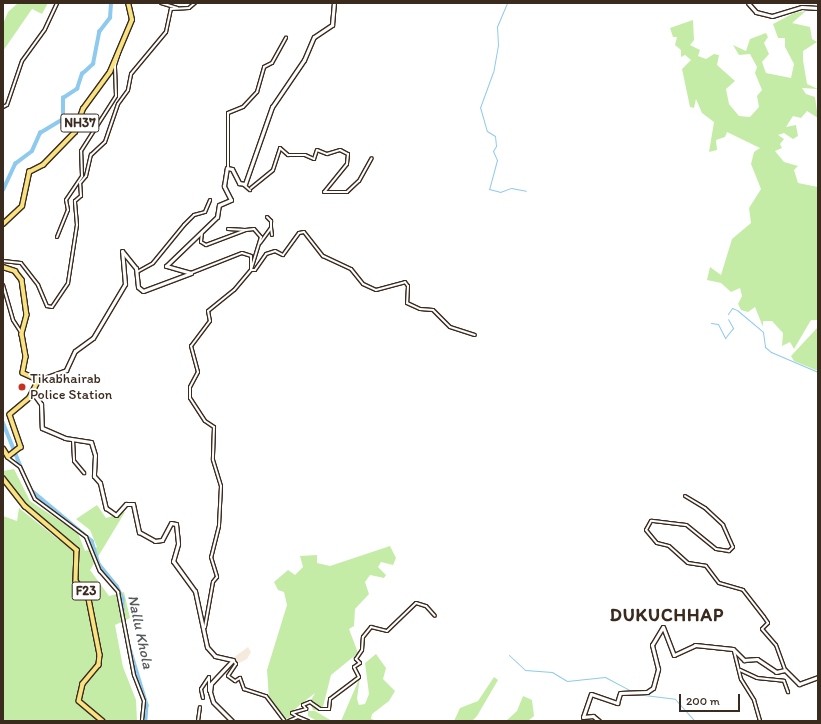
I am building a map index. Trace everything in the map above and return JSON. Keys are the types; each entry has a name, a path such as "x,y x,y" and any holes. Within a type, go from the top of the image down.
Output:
{"main road":[{"name":"NH37","path":"3,224 22,206 29,172 43,165 78,127 83,109 110,72 120,43 132,20 128,3"},
{"path":"3,267 15,271 22,280 27,320 22,334 26,357 23,375 39,380 33,393 10,415 21,447 8,457 3,450"},
{"name":"F23","path":"3,478 25,506 77,550 76,582 88,600 100,655 98,665 83,684 79,701 103,721"}],"street":[{"path":"3,107 7,105 22,61 45,29 57,3"},
{"path":"161,3 178,8"},
{"path":"3,261 21,263 38,286 47,306 52,307 68,283 80,183 86,176 91,155 105,142 118,104 128,90 131,74 166,32 170,9 195,3"},
{"path":"239,183 245,184 248,180 249,167 258,153 275,100 304,60 314,37 332,25 334,3"},
{"path":"748,3 756,12 772,16 802,7 818,8"},
{"path":"191,273 166,266 217,217 219,205 231,200 224,186 228,167 228,113 243,107 257,92 264,67 272,64 286,38"},
{"path":"57,237 74,184 82,176 81,151 116,96 115,65 120,43"},
{"path":"228,167 239,183 250,189 273,170 280,148 288,155 306,155 314,159 317,150 327,154 340,150 348,154 347,164 324,192 347,192 359,181 372,158"},
{"path":"74,184 80,183"},
{"path":"137,272 153,263 194,215 205,212 210,200"},
{"path":"267,217 271,221 272,235"},
{"path":"205,627 212,582 217,577 211,557 219,526 221,486 213,460 214,427 205,421 190,398 190,386 198,372 191,346 210,321 208,311 234,290 251,270 260,243 271,228"},
{"path":"203,229 201,242 206,245 246,230"},
{"path":"228,229 246,230 260,233 260,243"},
{"path":"251,270 255,270 266,254 275,251 283,255 299,233 304,232 323,256 351,269 363,284 376,290 405,282 408,286 407,303 420,309 433,310 450,327 475,335"},
{"path":"39,380 66,370 76,351 93,338 122,290 126,278 122,251 137,272 138,287 143,292 242,252 251,256 251,270"},
{"path":"3,285 13,320 22,334"},
{"path":"33,393 41,404 42,428 92,444 94,476 100,483 101,501 112,514 117,514 126,504 133,504 139,532 155,541 162,540 171,523 176,524 178,544 173,561 195,591 211,653 233,660 236,664 228,676 235,681 240,678 244,689 266,696 285,721"},
{"path":"73,439 74,461 84,473"},
{"path":"8,457 20,467 35,498 86,537 100,571 120,596 134,675 144,701 142,721"},
{"path":"685,496 705,508 723,525 733,547 729,551 716,550 686,525 651,521 646,530 657,543 670,546 688,563 706,566 719,583 744,590 768,623 762,629 776,645 785,670 799,684 818,677"},
{"path":"308,721 292,713 306,709 303,705 310,702 320,709 329,709 330,699 359,677 354,667 360,663 356,659 362,650 363,637 371,628 387,631 416,603 426,606 435,616"},
{"path":"599,721 593,716 583,717 591,694 617,703 620,693 650,691 655,684 658,667 652,645 662,628 667,632 669,646 674,655 695,645 732,649 744,660 757,659 776,672 785,670"},
{"path":"732,649 760,721"},
{"path":"210,692 211,684 233,660"},
{"path":"740,670 758,678 784,681 788,692"},
{"path":"203,698 201,689 209,677 210,692 213,702 232,721"},
{"path":"198,721 200,707"},
{"path":"289,721 298,717"}],"shaded area":[{"path":"248,647 251,652 247,659 237,664 233,658"}],"green space":[{"path":"18,3 48,3 42,14 32,9 3,51 3,24 8,12"},
{"path":"806,11 792,23 810,27 812,39 817,42 803,51 803,60 807,84 818,89 802,88 806,94 815,97 818,118 807,111 801,118 793,116 786,127 796,125 798,136 793,139 784,133 778,135 784,139 780,144 782,148 775,151 784,162 798,166 794,170 798,183 818,187 818,320 811,320 794,349 790,342 782,346 783,333 772,321 763,321 763,327 755,307 748,312 741,310 738,304 742,296 740,288 731,292 721,283 707,280 710,267 721,275 732,239 751,223 749,208 761,189 751,164 754,152 760,148 727,132 725,137 716,140 717,150 709,152 714,122 702,113 696,99 694,108 690,107 682,69 691,60 685,55 681,57 681,50 675,45 677,37 673,37 670,28 693,20 694,40 690,45 700,50 698,56 706,59 714,54 719,55 717,65 735,81 726,89 729,104 739,116 750,117 759,107 757,96 762,90 755,73 757,67 750,54 739,55 733,45 746,51 750,39 766,33 768,37 764,43 769,54 762,62 766,73 791,78 794,64 785,47 785,38 778,38 773,24 794,13"},
{"path":"818,327 818,371 794,361 791,356"},
{"path":"14,469 30,501 78,533 85,551 97,547 90,530 76,519 97,505 106,518 125,512 90,570 109,596 124,592 130,618 115,625 123,667 136,700 137,721 3,721 3,516 17,521 19,508 59,540 65,540 18,500 3,476 3,471"},
{"path":"390,546 396,558 393,565 381,562 378,567 386,575 384,578 370,575 365,582 369,594 355,609 354,626 349,629 358,653 331,675 322,711 313,710 310,702 315,693 290,713 291,717 282,720 269,699 267,670 287,605 284,592 278,590 274,582 288,570 295,575 303,567 300,556 317,555 317,563 330,566"},
{"path":"376,654 386,668 383,679 395,691 389,701 372,714 371,719 378,721 341,721 360,677 357,699 359,705 365,704 369,694 365,663"},
{"path":"494,677 498,680 477,716 472,721 454,721 460,708 478,701"},
{"path":"523,696 532,700 534,716 528,721 506,721 517,711"},
{"path":"308,711 315,711 332,721 317,721 308,716"}],"waterway":[{"path":"3,190 15,164 32,151 40,133 63,119 63,98 77,89 82,74 93,64 99,32 110,18 111,3"},
{"path":"507,3 497,26 498,45 493,72 480,107 487,131 495,136 496,146 493,151 497,160 489,189 500,192 511,188 526,191"},
{"path":"728,314 732,308 737,310 763,332 765,347 771,352 818,372"},
{"path":"711,323 718,324 725,338 733,328 728,319"},
{"name":"Nallu Khola","path":"3,422 30,489 92,541 99,564 117,586 123,599 123,616"},
{"name":"Nallu Khola","path":"129,645 147,705 146,721"},
{"path":"509,655 525,670 552,672 567,681 605,677 631,691"},
{"path":"636,694 675,699 695,721"}],"place":[{"name":"Tikabhairab Police Station","path":"22,387"}],"district":[{"name":"DUKUCHHAP","path":"667,615"}]}
